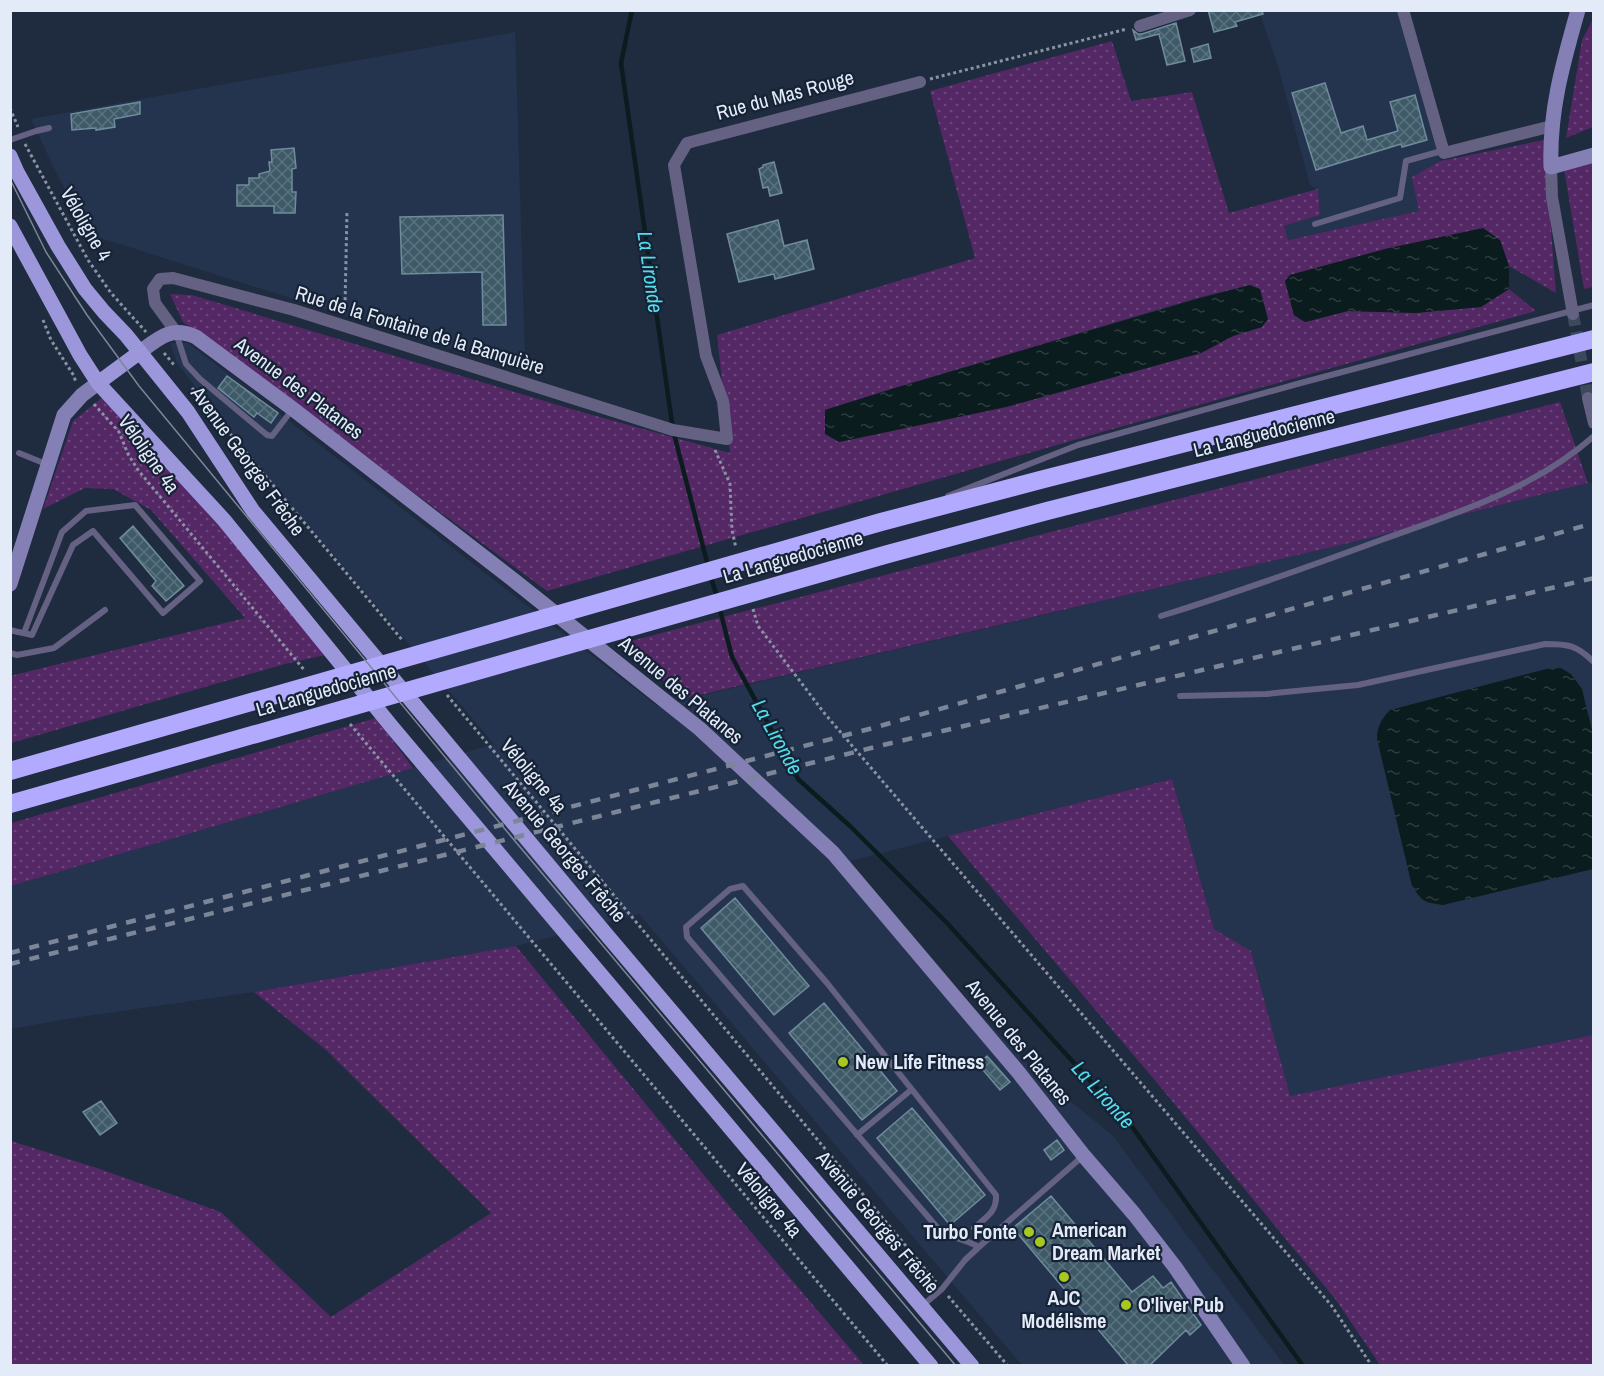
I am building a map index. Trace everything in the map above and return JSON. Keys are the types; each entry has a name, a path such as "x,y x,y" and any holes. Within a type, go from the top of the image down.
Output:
{"highway":[{"name":"La Languedocienne","path":"10,771 881,522 1593,339"},
{"name":"La Languedocienne","path":"10,804 888,554 1593,372"}],"main road":[{"name":"Avenue Georges Frêche","path":"10,156 45,222 85,289 188,412 253,511 591,916 972,1365"},
{"path":"10,226 80,355 98,383 224,520 392,726 931,1365"},
{"path":"98,383 140,352"}],"street":[{"path":"1140,26 1190,10"},
{"path":"1403,10 1444,153 1552,126"},
{"path":"1572,312 1552,197 1551,167 1552,126 1560,73 1578,10"},
{"name":"Rue du Mas Rouge","path":"727,440 723,400 706,356 674,165 687,143 920,81"},
{"path":"1551,167 1593,155"},
{"name":"Rue de la Fontaine de la Banquière","path":"176,332 155,303 153,289 160,279 173,278 294,310 673,430 727,440"},
{"path":"140,352 168,333 176,332"},
{"name":"Avenue des Platanes","path":"176,332 196,337 516,582 700,729 833,853 1019,1073 1084,1156 1134,1214 1175,1267 1242,1365"},
{"path":"10,584 64,415 82,395 98,383"},
{"path":"1588,398 1593,423"}],"lane":[{"path":"10,140 49,128"},
{"path":"1315,224 1400,198 1406,161 1437,152 1444,153"},
{"path":"881,522 1078,445 1593,305"},
{"path":"176,332 186,364 200,379 267,435 272,436 293,409"},
{"path":"1161,616 1246,589 1479,505 1522,485 1580,448 1593,436"},
{"path":"19,453 48,465"},
{"path":"10,630 32,635 73,545 93,531 163,613 200,581 135,505 86,511 62,532 24,633"},
{"path":"10,653 54,648 105,610"},
{"path":"1180,696 1266,694 1358,685 1545,644 1566,644 1584,652 1593,662"},
{"path":"974,1228 994,1209 997,1204 996,1194 827,983 743,886 730,889 686,927 687,937 942,1233 969,1241 979,1247"},
{"path":"856,1135 911,1090"},
{"path":"921,1306 942,1289 965,1260 979,1247 1084,1156"}],"path":[{"path":"920,81 1140,26"},
{"name":"Véloligne 4","path":"10,108 34,163 88,260 111,293 155,341"},
{"path":"340,325 345,307 347,211"},
{"path":"155,341 177,368"},
{"path":"191,386 402,641"},
{"name":"Véloligne 4a","path":"103,414 119,432 128,454 144,478 310,676"},
{"path":"710,437 730,484 732,530 737,551"},
{"path":"752,605 758,626 825,714 1331,1305 1372,1365"},
{"name":"Véloligne 4a","path":"440,687 1008,1365"},
{"name":"Véloligne 4a","path":"348,722 888,1365"}],"shaded area":[{"path":"1259,11 1398,11 1440,161 1413,177 1420,211 1287,240 1284,226 1320,215 1318,190 1310,185 1278,66"},
{"path":"1593,19 1593,127 1566,138 1582,40"},
{"path":"515,32 525,356 521,371 88,234 31,119"},
{"path":"1112,41 1131,101 1192,92 1229,213 1318,189 1320,215 1284,226 1288,240 1419,211 1412,177 1440,161 1544,140 1556,293 1509,266 1500,240 1389,248 1290,275 1285,281 1294,315 1305,322 1348,311 1415,313 1481,307 1509,289 1536,311 1102,432 547,591 183,322 170,294 192,295 578,411 730,453 717,335 975,258 930,91","holes":["1250,285 1262,327 1233,336 1201,353 1006,407 839,442 825,410 1197,298"]},
{"path":"1593,161 1593,287 1584,289 1564,169"},
{"path":"170,343 188,343 657,706 1353,542 1593,482 1593,1035 1290,1097 1251,951 1214,929 1172,779 838,864 1036,1073 1112,1135 1284,1365 1022,1365 639,914 516,946 254,992 11,1029 11,886 494,744 239,444 177,363"},
{"path":"103,397 230,536 325,655 285,664 11,743 10,676 245,618 151,510 113,489 85,488 43,509 73,421"},
{"path":"1560,402 1588,483 1353,542 683,699 623,643 1158,504"},
{"path":"376,718 413,768 11,886 11,823"},
{"path":"1172,779 1214,929 1251,951 1290,1096 1593,1035 1593,1365 1380,1365 1336,1300 1158,1084 948,836"},
{"path":"516,946 745,1225 864,1365 11,1365 11,1141 97,1168 221,1212 331,1317 491,1213 326,1050 254,992"}],"water":[{"path":"1483,228 1500,240 1509,266 1509,289 1481,307 1415,313 1348,311 1305,322 1294,315 1285,281 1290,275 1389,248"},
{"path":"1250,285 1260,289 1268,319 1262,327 1233,336 1201,353 1006,407 839,442 825,434 825,410"},
{"path":"1561,668 1571,674 1582,689 1593,734 1593,869 1443,905 1424,901 1412,886 1377,739 1382,720 1390,710 1546,669"}],"building":[{"path":"1208,10 1262,10 1263,14 1235,22 1237,26 1214,32"},
{"path":"1176,23 1185,61 1167,65 1159,34 1136,40 1133,30 1142,34"},
{"path":"1208,44 1211,58 1194,62 1191,49"},
{"path":"1325,83 1341,133 1363,126 1367,140 1398,131 1390,102 1415,95 1427,140 1402,147 1401,144 1316,170 1292,93"},
{"path":"140,102 140,114 114,119 115,127 72,130 71,114"},
{"path":"294,148 296,168 292,169 292,192 296,192 295,213 274,213 274,206 237,206 237,185 249,185 249,178 259,178 259,174 270,171 271,150"},
{"path":"774,162 782,193 770,196 768,187 763,188 759,169 763,165"},
{"path":"503,215 506,325 483,325 482,272 402,274 400,217"},
{"path":"778,220 784,246 807,240 814,269 775,279 774,274 739,282 727,234"},
{"path":"227,376 278,413 271,423 257,413 254,417 218,388"},
{"path":"133,526 184,586 166,601 152,586 156,581 120,538"},
{"path":"735,898 809,986 774,1015 701,928"},
{"name":"New Life Fitness","path":"824,1003 897,1091 862,1120 789,1033"},
{"path":"987,1056 1010,1082 1000,1090 978,1064"},
{"path":"101,1101 117,1123 100,1135 83,1112"},
{"path":"912,1108 985,1195 950,1225 877,1138"},
{"path":"1057,1140 1064,1150 1051,1160 1044,1150"},
{"path":"1051,1196 1132,1292 1153,1276 1163,1288 1171,1282 1201,1325 1190,1335 1186,1330 1150,1365 1128,1365 1013,1228"}],"waterway":[{"name":"La Lironde","path":"632,10 621,63 673,430 708,566"},
{"name":"La Lironde","path":"710,574 717,597"},
{"name":"La Lironde","path":"719,606 732,657 798,779 851,827 947,923 1133,1128 1303,1366"}],"tunnel":[{"path":"1573,314 1588,398"}],"tram line":[{"path":"10,179 46,252 87,315 139,386 483,803 956,1366"}],"railway":[{"path":"10,953 873,728 1594,523"},
{"path":"10,964 883,745 1594,578"}],"place":[{"name":"New Life Fitness","path":"843,1062"},
{"name":"Turbo Fonte","path":"1029,1232"},
{"name":"American Dream Market","path":"1040,1242"},
{"name":"AJC Modélisme","path":"1064,1277"},
{"name":"O'liver Pub","path":"1126,1305"}]}
